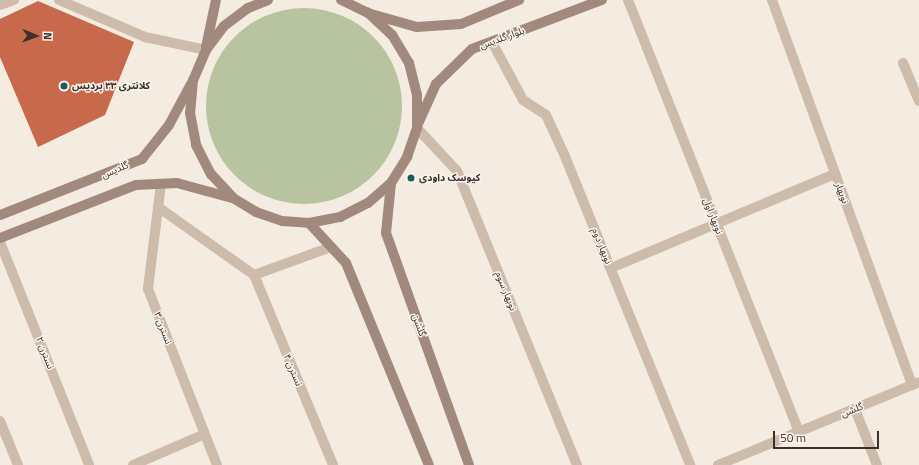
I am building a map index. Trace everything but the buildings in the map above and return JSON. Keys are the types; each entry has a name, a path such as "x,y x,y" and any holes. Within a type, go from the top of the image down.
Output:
{"main road":[{"path":"216,0 206,50 193,80 190,113 196,145 211,174 233,198"},
{"path":"206,50 224,26 248,8 268,0"},
{"path":"341,0 368,13 417,27 461,24 519,0"},
{"name":"بلوار گلدیس","path":"417,128 436,84 472,49 602,0"},
{"path":"0,238 136,185 177,183 233,198 269,216 309,223 340,217 368,203 391,183 407,157 417,128 417,95 409,63 392,35 368,13"},
{"name":"گلدیس","path":"0,215 142,159 169,125 193,80"},
{"name":"گلشن","path":"391,183 386,233 469,465"},
{"path":"309,223 346,263 429,465"}],"street":[{"path":"0,5 14,0"},
{"path":"59,0 145,37 206,50"},
{"name":"نوبهار اول","path":"628,0 799,432"},
{"name":"نوبهار","path":"772,0 835,174 915,384"},
{"name":"نوبهار دوم","path":"492,42 523,100 546,115 611,268 690,465"},
{"path":"903,62 919,100"},
{"name":"نوبهار سوم","path":"417,128 457,171 577,465"},
{"path":"611,268 835,174"},
{"name":"نسترن ۳","path":"161,184 148,289 218,465"},
{"path":"158,207 254,275 332,247"},
{"name":"نسترن ۲","path":"0,242 89,465"},
{"name":"نسترن ۴","path":"254,275 333,465"},
{"name":"گلشن","path":"718,465 731,463 799,432 915,384"},
{"path":"855,409 877,465"},
{"path":"0,421 15,464"},
{"path":"133,465 205,434"}],"green space":[{"path":"294,8 314,8 342,15 366,30 380,44 395,68 402,96 402,116 395,144 380,168 366,182 342,197 314,204 294,204 266,197 242,182 228,168 213,144 206,116 206,96 213,68 228,44 242,30 266,15"}],"place":[{"name":"کلانتری ۳۳ پردیس","path":"64,86"},
{"name":"کیوسک داودی","path":"411,178"}]}
